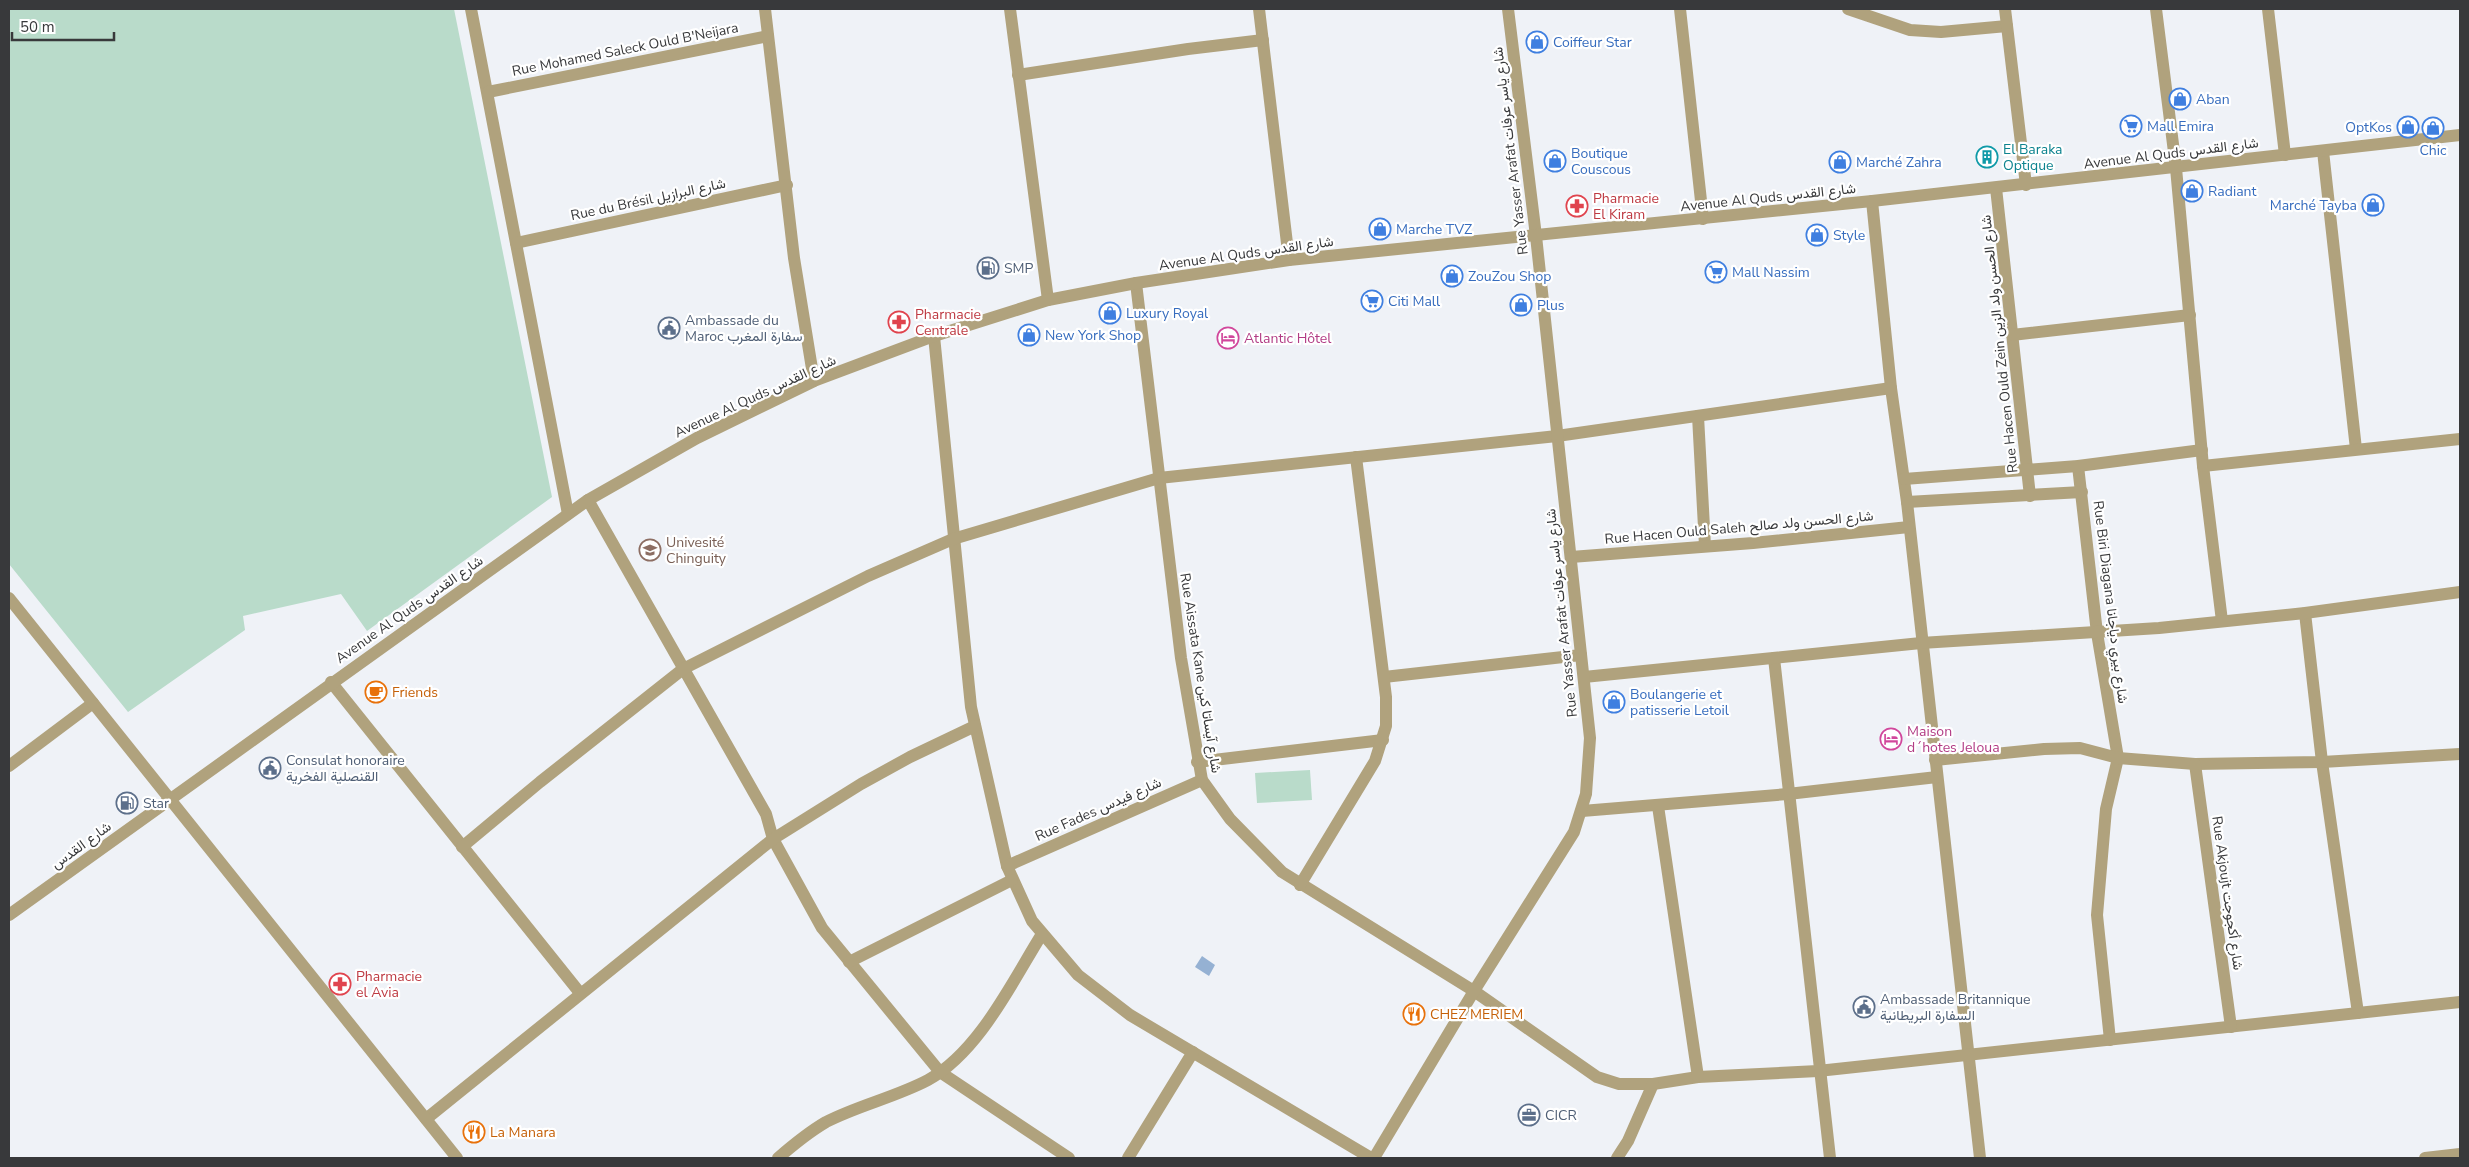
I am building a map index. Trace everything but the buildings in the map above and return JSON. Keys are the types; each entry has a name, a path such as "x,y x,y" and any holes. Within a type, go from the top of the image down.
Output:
{"street":[{"path":"471,9 568,514"},
{"path":"764,9 787,185 794,258 814,381"},
{"path":"1010,9 1048,300"},
{"path":"1259,9 1290,260"},
{"name":"Rue Yasser Arafat شارع ياسر عرفات","path":"1373,1158 1474,991 1542,886 1574,832 1582,811 1590,756 1584,677 1536,236 1508,9"},
{"path":"1680,9 1703,219"},
{"path":"1848,9 1910,30 1941,32 2007,26"},
{"path":"2006,9 2026,184"},
{"path":"2156,9 2176,168 2203,466 2222,621"},
{"path":"2268,9 2285,155"},
{"name":"Rue Mohamed Saleck Ould B'Neijara","path":"488,92 768,36"},
{"path":"1018,75 1188,49 1263,40"},
{"name":"Avenue Al Quds شارع القدس","path":"170,800 331,682 588,500 697,438 814,381 934,336 1048,300 1136,283 1290,260 1996,188 2460,135"},
{"path":"2323,152 2356,449"},
{"name":"Rue du Brésil شارع البرازيل","path":"516,243 787,185"},
{"name":"Rue Hacen Ould Zein شارع الحسن ولد الزين","path":"1996,188 2030,496"},
{"path":"1872,201 1891,388 1907,502 1921,643 1980,1158"},
{"name":"Rue Aissata Kane شارع آيساتا كين","path":"1136,283 1181,658 1197,762 1202,780 1248,840 1282,872 1300,885 1474,991 1597,1077 1620,1084 1653,1084 1698,1078 1818,1071 2460,1002"},
{"path":"2012,335 2190,315"},
{"path":"934,336 953,539 974,726 1007,866 1032,921 1078,975 1130,1015 1373,1158"},
{"path":"462,846 683,669 868,576 953,539 1159,478 1557,436 1891,388"},
{"path":"1698,416 1705,546"},
{"path":"2203,466 2460,439"},
{"path":"1904,479 2078,466 2202,450"},
{"path":"1300,885 1375,761 1383,740 1387,712 1356,457"},
{"name":"Rue Biri Diagana شارع بيري دياجانا","path":"2078,466 2097,633 2118,758 2106,809 2097,916 2110,1040"},
{"path":"1907,502 2082,492"},
{"path":"588,500 766,814 773,839 822,928 940,1072 1069,1158"},
{"name":"Rue Hacen Ould Saleh شارع الحسن ولد صالح","path":"1571,557 1909,527"},
{"path":"1584,677 1921,643 2097,633 2305,613 2460,592"},
{"path":"9,598 457,1158"},
{"path":"2305,613 2322,762 2358,1013"},
{"path":"1384,677 1581,655"},
{"path":"1774,658 1818,1071 1830,1158"},
{"path":"331,682 580,993"},
{"path":"9,766 93,702"},
{"path":"426,1119 773,839 861,784 910,757 974,726"},
{"path":"1197,762 1383,740"},
{"path":"1935,760 2044,748 2080,748 2118,758 2196,764 2322,762 2460,754"},
{"name":"Rue Akjoujt شارع أكجوجت","path":"2196,764 2231,1027"},
{"path":"1582,811 1788,794 1936,777"},
{"name":"Rue Fades شارع فيدس","path":"1007,866 1202,780"},
{"name":"شارع القدس","path":"9,915 170,800"},
{"path":"1658,806 1698,1078"},
{"path":"849,962 1012,880"},
{"path":"778,1158 805,1136 827,1122 928,1080 959,1057 997,1007 1042,934"},
{"path":"1128,1158 1193,1052"},
{"path":"1617,1158 1628,1141 1653,1084"},
{"path":"2426,1158 2460,1154"}],"green space":[{"path":"9,9 454,9 552,497 367,631 341,594 243,616 245,630 128,712 9,564"},
{"path":"1310,770 1312,800 1257,803 1255,773"}],"water":[{"path":"1202,956 1215,965 1209,976 1195,967"}],"place":[{"name":"Coiffeur Star","path":"1537,42"},
{"name":"Aban","path":"2180,99"},
{"name":"Mall Emira","path":"2131,126"},
{"name":"OptKos","path":"2408,127"},
{"name":"Chic","path":"2433,128"},
{"name":"El Baraka Optique","path":"1987,157"},
{"name":"Boutique Couscous","path":"1555,161"},
{"name":"Marché Zahra","path":"1840,162"},
{"name":"Radiant","path":"2192,191"},
{"name":"Marché Tayba","path":"2373,205"},
{"name":"Pharmacie El Kiram","path":"1577,206"},
{"name":"Marche TVZ","path":"1380,229"},
{"name":"Style","path":"1817,235"},
{"name":"SMP","path":"988,268"},
{"name":"Mall Nassim","path":"1716,272"},
{"name":"ZouZou Shop","path":"1452,276"},
{"name":"Citi Mall","path":"1372,301"},
{"name":"Plus","path":"1521,305"},
{"name":"Luxury Royal","path":"1110,313"},
{"name":"Pharmacie Centrale","path":"899,322"},
{"name":"Ambassade du Maroc سفارة المغرب","path":"669,328"},
{"name":"New York Shop","path":"1029,335"},
{"name":"Atlantic Hôtel","path":"1228,338"},
{"name":"Univesité Chinguity","path":"650,550"},
{"name":"Friends","path":"376,692"},
{"name":"Boulangerie et patisserie Letoil","path":"1614,702"},
{"name":"Maison d´hotes Jeloua","path":"1891,739"},
{"name":"Consulat honoraire القنصلية الفخرية","path":"270,768"},
{"name":"Star","path":"127,803"},
{"name":"Pharmacie el Avia","path":"340,984"},
{"name":"Ambassade Britannique السفارة البريطانية","path":"1864,1007"},
{"name":"CHEZ MERIEM","path":"1414,1014"},
{"name":"CICR","path":"1529,1115"},
{"name":"La Manara","path":"474,1132"}]}
